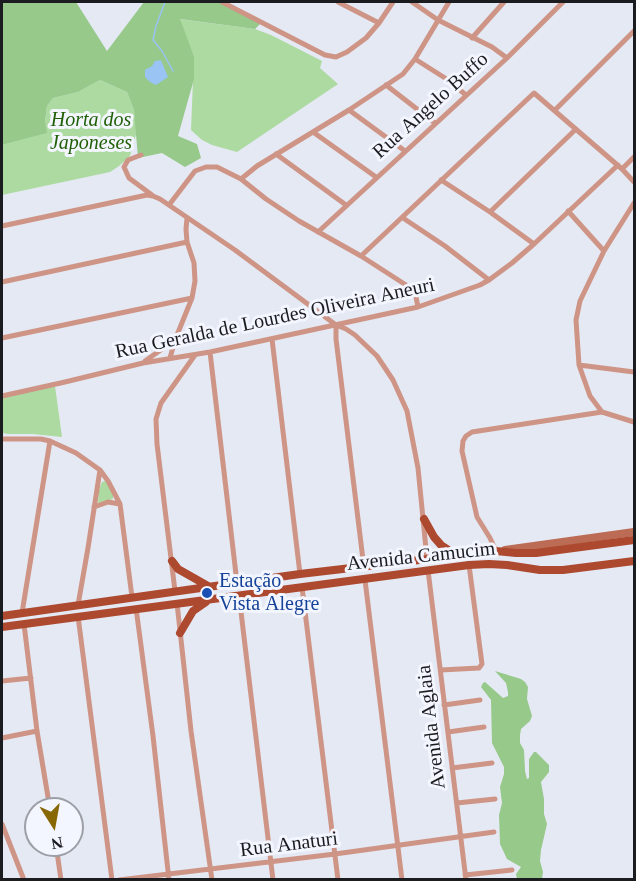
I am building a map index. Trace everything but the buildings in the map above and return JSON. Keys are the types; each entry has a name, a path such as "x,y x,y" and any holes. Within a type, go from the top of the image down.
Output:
{"main road":[{"path":"424,519 441,545 459,554 471,555"},
{"name":"Avenida Camucim","path":"2,616 300,574 496,551 536,553 634,540"},
{"path":"427,559 428,570"},
{"path":"172,561 178,570 209,587"},
{"name":"Avenida Camucim","path":"2,627 469,565 489,564 540,570 563,570 634,561"},
{"path":"300,574 302,586"},
{"path":"175,591 177,603"},
{"path":"132,597 136,608"},
{"path":"180,633 194,611 211,599"}],"street":[{"path":"222,2 330,57 347,52 366,38 393,2"},
{"path":"338,2 379,23"},
{"path":"412,2 438,21 492,47 507,57"},
{"path":"241,179 257,166 403,74 415,59 449,2"},
{"path":"472,38 504,2"},
{"name":"Rua Angelo Buffo","path":"318,232 507,57 562,2"},
{"path":"555,110 634,31"},
{"path":"415,59 466,95"},
{"path":"386,86 435,123"},
{"path":"361,256 534,93 620,167 634,182"},
{"path":"349,110 405,151"},
{"path":"490,212 576,129"},
{"path":"313,132 376,177"},
{"path":"276,154 346,205"},
{"path":"141,155 128,160 124,167 129,178 235,250 336,325 355,335 377,356 401,395 414,438 427,559"},
{"name":"Rua Geralda de Lourdes Oliveira Aneuri","path":"2,396 143,363 210,352 418,307 480,285 512,263 568,211 634,157"},
{"path":"170,205 195,171 206,167 217,167 241,179 266,199 406,285 416,297 418,307"},
{"path":"441,180 534,244"},
{"path":"2,226 147,195 153,196"},
{"path":"602,412 590,396 579,365 576,320 580,301 604,251 634,204"},
{"path":"568,211 604,251"},
{"path":"170,358 192,298 195,281 194,263 186,229 187,218"},
{"path":"403,218 446,246 489,280"},
{"path":"2,282 188,242"},
{"path":"2,338 192,298"},
{"path":"336,325 364,568"},
{"path":"272,339 300,574"},
{"path":"143,363 175,340"},
{"path":"210,352 237,583"},
{"path":"175,591 157,444 156,418 161,404 195,355"},
{"path":"579,365 634,372"},
{"path":"496,551 477,517 462,451 466,436 472,432 602,412 634,422"},
{"path":"2,438 50,441 76,453 100,470 120,504 132,597"},
{"path":"22,613 50,441"},
{"path":"78,605 100,470"},
{"path":"94,507 108,502 120,504"},
{"name":"Avenida Camucim","path":"496,551 634,532"},
{"path":"441,670 479,668 482,664 469,565"},
{"name":"Avenida Aglaia","path":"428,570 465,877"},
{"path":"366,580 402,879"},
{"path":"302,586 338,879"},
{"path":"238,595 273,879"},
{"path":"177,603 191,731 213,879"},
{"path":"136,608 168,876"},
{"path":"78,616 112,879"},
{"path":"24,624 37,731 48,797"},
{"path":"2,681 31,678"},
{"path":"444,705 480,700"},
{"path":"448,732 484,727"},
{"path":"2,738 37,731"},
{"path":"453,768 492,763"},
{"path":"457,803 495,799"},
{"path":"2,824 24,879"},
{"name":"Rua Anaturi","path":"119,879 168,876 494,832"},
{"path":"58,857 61,879"},
{"path":"465,877 512,870"}],"green space":[{"path":"2,2 76,2 107,51 144,2 220,2 261,23 255,29 180,19 194,56 194,79 178,136 197,144 201,158 185,167 162,153 138,158 134,110 127,92 100,80 78,92 53,98 47,106 45,121 47,133 2,145"},
{"path":"179,19 255,29 271,35 322,61 320,68 338,84 237,152 212,145 191,130 194,56"},
{"name":"Horta dos Japoneses","path":"100,80 127,92 134,110 137,131 130,156 110,172 2,195 2,145 46,133 47,106 53,98 78,92"},
{"path":"55,386 62,437 2,433 2,396"},
{"path":"105,481 113,492 113,499 98,503 99,490 102,482"},
{"path":"495,671 521,679 528,687 527,699 532,716 521,729 520,735 527,779 529,778 529,759 534,752 549,765 549,772 541,782 547,824 540,861 542,879 517,879 516,874 521,867 507,859 500,844 499,815 502,803 500,787 504,767 492,743 491,700 481,687 485,682 503,698 508,696 506,683"}],"water":[{"path":"161,60 168,77 156,85 145,77 145,70 155,61"}],"waterway":[{"path":"165,2 153,40 173,71"}],"place":[{"name":"Estação Vista Alegre","path":"207,593"}]}
